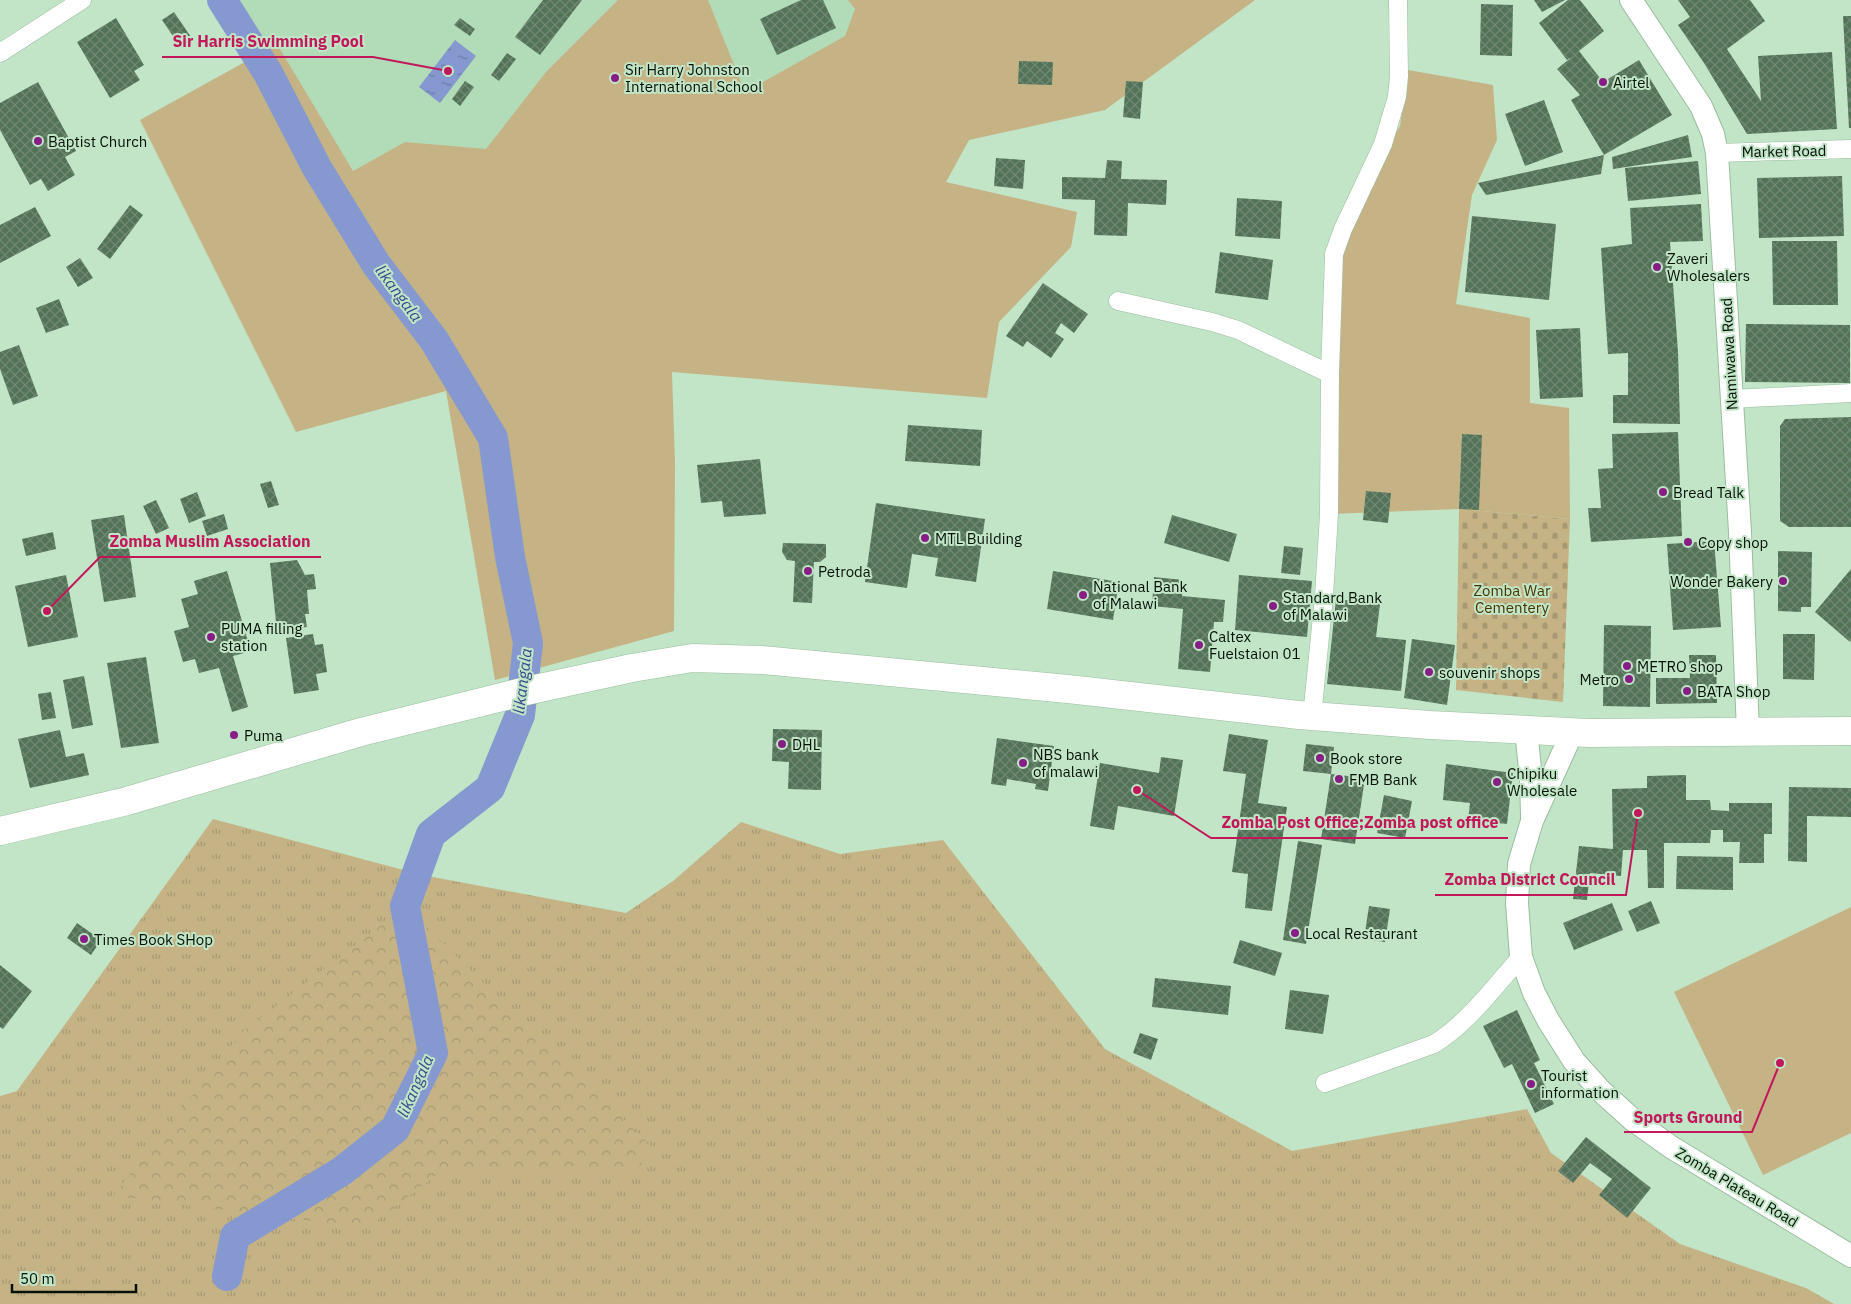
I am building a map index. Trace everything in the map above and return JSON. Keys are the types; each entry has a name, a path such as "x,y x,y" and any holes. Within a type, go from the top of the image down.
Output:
{"highway":[{"path":"0,830 127,801 361,732 526,691 632,668 692,658 762,660 1068,689 1312,717 1572,733 1851,731"}],"street":[{"path":"0,53 82,0"},
{"path":"1312,717 1324,596 1329,514 1330,374 1334,254 1342,229 1383,144 1397,97 1399,76 1398,0"},
{"name":"Namiwawa Road","path":"1631,0 1701,106 1713,134 1718,152 1740,532 1748,732"},
{"name":"Market Road","path":"1718,152 1851,149"},
{"path":"1118,301 1212,322 1238,330 1330,374"},
{"path":"1731,399 1851,393"},
{"name":"Zomba Plateau Road","path":"1526,730 1531,778 1532,821"},
{"name":"Zomba Plateau Road","path":"1572,733 1532,821 1519,864 1517,903 1521,958 1534,993 1548,1020 1574,1060 1602,1092 1633,1120 1671,1148 1851,1256"},
{"path":"1325,1083 1434,1044 1447,1036 1521,958"}],"shaded area":[{"name":"Sir Harry Johnston International School","path":"235,0 974,0 412,295 331,164"}],"green space":[{"path":"618,0 708,0 745,92 845,36 855,9 848,0 1255,0 1105,110 969,140 946,182 1077,212 1071,247 999,322 987,398 672,372 675,463 674,631 495,680 446,391 296,432 140,120 277,44 353,171 405,142 486,149 546,72"},
{"path":"1408,70 1493,85 1497,140 1472,195 1456,304 1530,318 1530,403 1569,408 1570,519 1459,509 1329,514 1329,251 1400,126"},
{"name":"Zomba War Cementery","path":"1459,509 1570,519 1563,702 1456,690"},
{"path":"213,819 422,875 626,913 673,881 741,822 840,854 943,840 1105,1049 1292,1151 1527,1109 1551,1153 1680,1244 1806,1288 1834,1304 0,1304 0,1096 17,1091"},
{"path":"405,906 650,1145 638,1171 439,1173 367,1228 113,1196 243,1031"},
{"path":"1851,907 1851,1133 1763,1175 1674,992"}],"water":[{"path":"455,40 476,56 440,103 419,87"}],"building":[{"path":"543,0 582,0 540,55 515,37"},
{"path":"801,0 823,0 836,28 777,55 760,19"},
{"path":"1534,0 1565,0 1542,12"},
{"path":"1568,0 1580,0 1604,31 1579,51 1603,82 1639,60 1672,115 1604,155 1571,100 1580,95 1557,69 1572,57 1567,60 1539,23"},
{"path":"1678,0 1750,0 1765,21 1727,49 1761,101 1758,56 1832,52 1837,129 1747,134 1704,63 1678,25 1690,17"},
{"path":"1481,4 1513,5 1512,56 1480,55"},
{"path":"174,12 193,40 181,48 162,20"},
{"path":"1843,16 1851,16 1851,128 1849,128"},
{"path":"116,18 144,65 134,71 140,80 110,98 77,42"},
{"path":"460,18 475,29 470,36 454,25"},
{"path":"507,53 516,59 499,81 491,75"},
{"path":"1019,61 1053,62 1052,85 1018,84"},
{"path":"465,81 474,87 460,106 452,99"},
{"path":"1126,81 1143,82 1140,119 1123,117"},
{"name":"Baptist Church","path":"38,82 76,151 65,157 75,175 48,191 41,179 30,185 0,130 0,103"},
{"path":"1544,100 1563,152 1525,166 1505,114"},
{"path":"1688,135 1692,157 1613,169 1612,157"},
{"path":"1604,155 1601,174 1486,195 1478,183"},
{"path":"996,158 1025,160 1023,189 994,186"},
{"path":"1107,160 1122,161 1121,179 1167,180 1166,205 1128,203 1127,236 1094,235 1095,200 1062,199 1062,177 1105,178"},
{"path":"1698,161 1701,194 1628,201 1625,168"},
{"path":"1842,176 1844,236 1759,238 1757,178"},
{"path":"1237,198 1282,201 1280,239 1235,236"},
{"path":"1701,204 1703,241 1670,242 1678,352 1680,424 1613,423 1613,395 1628,395 1628,353 1608,354 1601,248 1632,244 1630,208"},
{"path":"130,205 143,215 110,259 97,249"},
{"path":"35,207 51,236 0,263 0,225"},
{"path":"1472,216 1556,224 1549,300 1465,292"},
{"path":"1772,241 1837,241 1838,305 1773,305"},
{"path":"1220,252 1273,260 1268,300 1215,293"},
{"path":"80,258 93,278 78,287 66,267"},
{"path":"1043,283 1088,314 1074,333 1061,323 1055,333 1064,339 1051,358 1027,341 1023,347 1006,336"},
{"path":"59,299 69,325 46,333 36,308"},
{"path":"1746,324 1850,325 1850,383 1745,382"},
{"path":"1580,328 1583,397 1540,399 1536,330"},
{"path":"19,345 38,396 13,405 0,369 0,352"},
{"path":"1851,417 1851,527 1789,527 1780,521 1780,426 1785,419"},
{"path":"908,425 982,430 980,466 905,461"},
{"path":"1678,432 1682,536 1591,542 1588,508 1601,508 1598,469 1613,468 1612,434"},
{"path":"1462,434 1482,435 1479,510 1459,509"},
{"path":"760,459 766,514 724,517 722,501 701,503 697,465"},
{"path":"271,481 279,505 268,508 260,484"},
{"path":"1366,491 1391,493 1388,523 1363,520"},
{"path":"197,492 206,516 189,523 180,499"},
{"path":"156,500 169,528 156,534 143,506"},
{"path":"876,503 985,519 976,582 935,576 938,558 912,554 907,588 865,582"},
{"path":"224,514 228,529 207,536 202,521"},
{"path":"124,515 136,597 104,602 91,520"},
{"path":"1172,515 1237,534 1229,562 1164,543"},
{"path":"53,532 56,549 26,556 22,539"},
{"path":"1714,541 1721,627 1673,630 1667,544"},
{"path":"783,543 826,544 826,557 820,562 814,562 812,603 793,602 795,561 787,560 782,552"},
{"path":"1284,546 1303,548 1300,575 1281,573"},
{"path":"1778,551 1812,552 1811,607 1801,607 1801,612 1778,611"},
{"path":"297,560 305,575 314,574 316,589 307,590 309,614 305,614 307,627 283,630 282,621 276,622 270,563"},
{"path":"1851,569 1851,640 1850,642 1815,612"},
{"name":"PUMA filling station","path":"227,571 251,651 233,656 248,707 232,712 219,668 199,673 195,659 183,662 174,631 189,627 181,599 198,594 194,581"},
{"name":"National Bank of Malawi","path":"1053,571 1119,582 1113,620 1047,609"},
{"path":"66,575 78,637 28,647 15,586"},
{"name":"Standard Bank of Malawi","path":"1239,575 1312,581 1307,637 1235,630"},
{"path":"1154,577 1183,580 1182,596 1225,600 1223,622 1214,622 1210,672 1178,669 1183,609 1152,606"},
{"path":"1336,599 1380,604 1376,637 1406,640 1401,691 1327,684"},
{"name":"METRO shop","path":"1604,625 1651,626 1650,707 1603,706"},
{"path":"313,634 315,645 323,644 327,672 316,674 319,690 294,694 286,638"},
{"path":"1783,634 1815,634 1814,680 1783,679"},
{"name":"souvenir shops","path":"1412,639 1455,645 1447,705 1404,698"},
{"name":"BATA Shop","path":"1689,655 1716,655 1717,703 1656,704 1656,678 1690,678"},
{"path":"146,657 159,743 121,748 107,663"},
{"path":"84,676 93,725 72,729 63,680"},
{"path":"51,692 56,718 42,720 38,694"},
{"path":"773,729 822,730 821,790 788,789 789,762 772,761"},
{"path":"60,730 66,757 84,753 89,775 30,788 18,739"},
{"path":"1229,734 1268,740 1258,803 1287,807 1272,911 1245,908 1248,874 1232,872 1246,774 1223,771"},
{"name":"NBS bank of malawi","path":"997,738 1054,746 1048,791 1035,789 1036,784 1007,779 1006,786 991,784"},
{"path":"1306,744 1334,747 1331,774 1303,771"},
{"path":"1161,757 1183,760 1174,816 1118,806 1114,830 1090,826 1100,763 1159,773"},
{"path":"1446,764 1513,773 1507,824 1468,820 1470,803 1443,800"},
{"path":"1331,774 1365,778 1355,844 1321,839"},
{"path":"1686,775 1686,800 1710,800 1711,810 1729,811 1729,803 1772,803 1772,834 1764,834 1764,863 1739,863 1740,842 1723,842 1723,830 1711,830 1710,843 1664,843 1664,888 1648,888 1647,850 1623,850 1621,876 1590,873 1587,900 1573,899 1579,846 1613,849 1612,789 1647,788 1647,776"},
{"path":"1789,787 1851,788 1851,817 1807,816 1807,862 1788,861"},
{"path":"1384,795 1412,801 1405,838 1377,833"},
{"path":"1298,841 1322,845 1306,944 1283,940"},
{"path":"1677,856 1733,857 1733,890 1676,889"},
{"path":"1651,901 1660,923 1637,932 1628,911"},
{"path":"1612,903 1623,930 1574,950 1563,923"},
{"path":"1369,906 1390,909 1385,942 1364,939"},
{"name":"Times Book SHop","path":"77,923 101,940 91,955 67,938"},
{"path":"1240,940 1282,953 1275,976 1233,963"},
{"path":"0,965 32,991 3,1029 0,1027"},
{"path":"1155,978 1231,986 1228,1015 1152,1007"},
{"path":"1290,990 1329,995 1323,1034 1285,1029"},
{"path":"1517,1010 1540,1060 1534,1063 1554,1104 1535,1113 1512,1064 1504,1068 1483,1026"},
{"path":"1140,1033 1158,1039 1151,1060 1133,1053"},
{"path":"1586,1137 1651,1188 1627,1218 1599,1195 1612,1179 1590,1163 1573,1183 1558,1171"}],"waterway":[{"name":"likangala","path":"222,0 268,73 317,168 376,264 434,340 493,438 510,557 528,643 520,715 490,788 431,834 405,906 433,1053 395,1129 342,1171 235,1236 227,1276"}],"place":[{"name":"Sir Harris Swimming Pool","path":"448,71"},
{"name":"Sir Harry Johnston International School","path":"615,78"},
{"name":"Airtel","path":"1603,82"},
{"name":"Baptist Church","path":"38,141"},
{"name":"Zaveri Wholesalers","path":"1657,267"},
{"name":"Bread Talk","path":"1663,492"},
{"name":"MTL Building","path":"925,538"},
{"name":"Copy shop","path":"1688,542"},
{"name":"Petroda","path":"808,571"},
{"name":"Wonder Bakery","path":"1783,581"},
{"name":"National Bank of Malawi","path":"1083,595"},
{"name":"Standard Bank of Malawi","path":"1273,606"},
{"name":"Zomba Muslim Association","path":"47,611"},
{"name":"PUMA filling station","path":"211,637"},
{"name":"Caltex Fuelstaion 01","path":"1199,645"},
{"name":"METRO shop","path":"1627,666"},
{"name":"souvenir shops","path":"1429,672"},
{"name":"Metro","path":"1629,679"},
{"name":"BATA Shop","path":"1687,691"},
{"name":"Puma","path":"234,735"},
{"name":"DHL","path":"782,744"},
{"name":"Book store","path":"1320,758"},
{"name":"NBS bank of malawi","path":"1023,763"},
{"name":"FMB Bank","path":"1339,779"},
{"name":"Chipiku Wholesale","path":"1497,782"},
{"name":"Zomba Post Office;Zomba post office","path":"1137,790"},
{"name":"Zomba District Council","path":"1638,813"},
{"name":"Local Restaurant","path":"1295,933"},
{"name":"Times Book SHop","path":"84,939"},
{"name":"Sports Ground","path":"1780,1063"},
{"name":"Tourist information","path":"1531,1084"}]}
